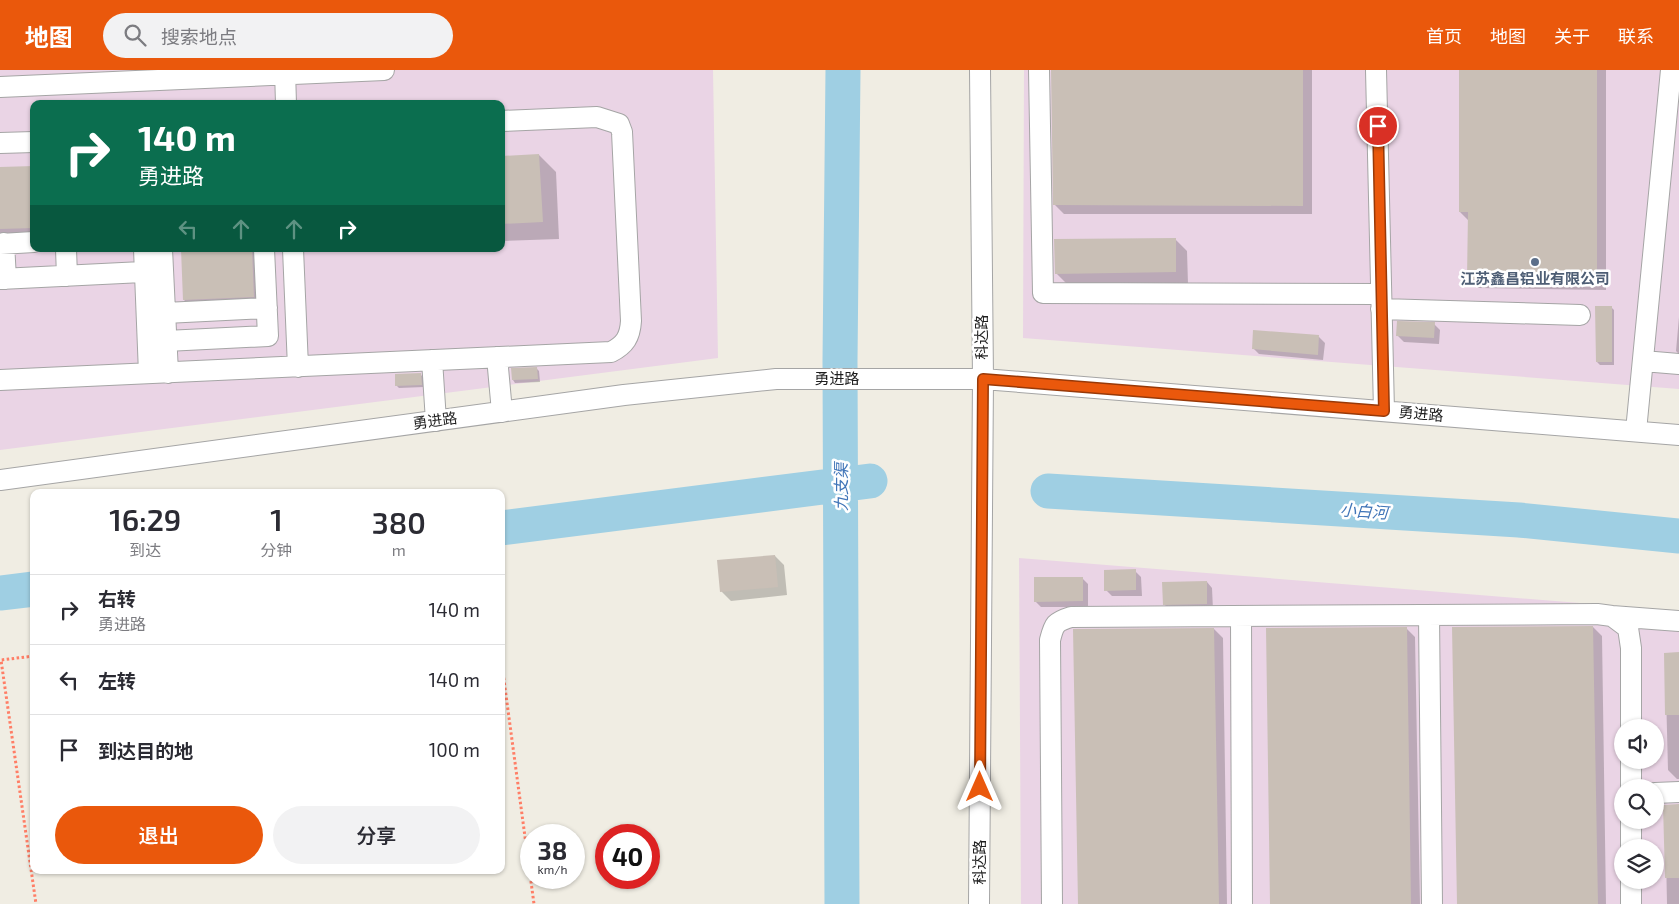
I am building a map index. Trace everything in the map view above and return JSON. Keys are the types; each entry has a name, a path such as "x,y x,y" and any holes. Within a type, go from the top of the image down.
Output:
{"street":[{"path":"0,87 285,72 384,70"},
{"name":"科达路","path":"979,904 983,379 980,70"},
{"path":"1039,70 1043,293 1381,301 1580,315"},
{"path":"1376,70 1384,411"},
{"path":"1636,432 1674,106 1672,70"},
{"path":"285,72 286,100"},
{"path":"0,380 611,352 627,340 631,321 622,132 619,124 598,117 505,121"},
{"path":"0,143 30,142"},
{"path":"30,242 2,244 3,279 154,272"},
{"path":"66,252 67,276"},
{"path":"145,252 154,272 165,313 166,341 158,373"},
{"path":"158,373 154,272 161,252"},
{"path":"166,341 268,336 264,252"},
{"path":"293,252 298,367"},
{"path":"165,313 266,308"},
{"path":"497,357 502,412"},
{"path":"432,360 436,421"},
{"path":"1643,361 1679,364"},
{"name":"勇进路","path":"0,480 624,395 776,379 983,379 1679,435"},
{"path":"1052,904 1050,640 1053,628 1058,621 1071,617 1596,614 1679,621"},
{"path":"1429,615 1432,904"},
{"path":"1242,616 1242,904"},
{"path":"1612,616 1628,628 1632,648 1632,719"},
{"path":"1664,793 1679,792"},
{"path":"1631,889 1631,904"}],"path":[{"path":"30,656 1,660 30,862"},
{"path":"505,688 534,904"},
{"path":"32,874 36,904"}],"shaded area":[{"path":"0,70 713,70 718,358 0,450"},
{"name":"江苏鑫昌铝业有限公司","path":"1024,70 1679,70 1679,389 1023,338"},
{"path":"1019,558 1679,611 1679,904 1021,904"}],"building":[{"path":"1051,70 1303,70 1303,206 1053,205"},
{"path":"1459,70 1597,70 1597,281 1467,279 1468,212 1459,212"},
{"path":"539,154 543,222 505,224 505,156"},
{"path":"30,166 30,228 0,229 0,167"},
{"path":"1176,238 1176,272 1055,274 1054,239"},
{"path":"181,252 252,252 254,297 183,300"},
{"path":"1595,306 1612,306 1612,362 1596,362"},
{"path":"1397,321 1435,322 1434,338 1396,336"},
{"path":"1253,330 1319,335 1318,355 1252,349"},
{"path":"537,367 538,379 512,380 511,368"},
{"path":"421,373 422,385 395,386 395,374"},
{"path":"775,555 778,587 720,592 717,560"},
{"path":"1136,569 1136,590 1104,591 1104,570"},
{"path":"1034,577 1083,577 1083,601 1034,602"},
{"path":"1207,581 1207,604 1163,605 1162,582"},
{"path":"1593,626 1598,904 1457,904 1452,627"},
{"path":"1407,627 1411,904 1270,904 1266,628"},
{"path":"1214,628 1219,904 1078,904 1073,629"},
{"path":"1679,652 1679,715 1665,715 1664,653"},
{"path":"1679,804 1679,878 1665,878 1664,805"}],"waterway":[{"name":"九支渠","path":"842,904 840,361 843,70"},
{"path":"505,527 870,481"},
{"name":"小白河","path":"1048,491 1519,520 1679,536"},
{"path":"0,593 30,589"}],"place":[{"name":"江苏鑫昌铝业有限公司","path":"1535,262"}],"route":[{"path":"980,787 983,379 1384,411 1378,126"}]}
